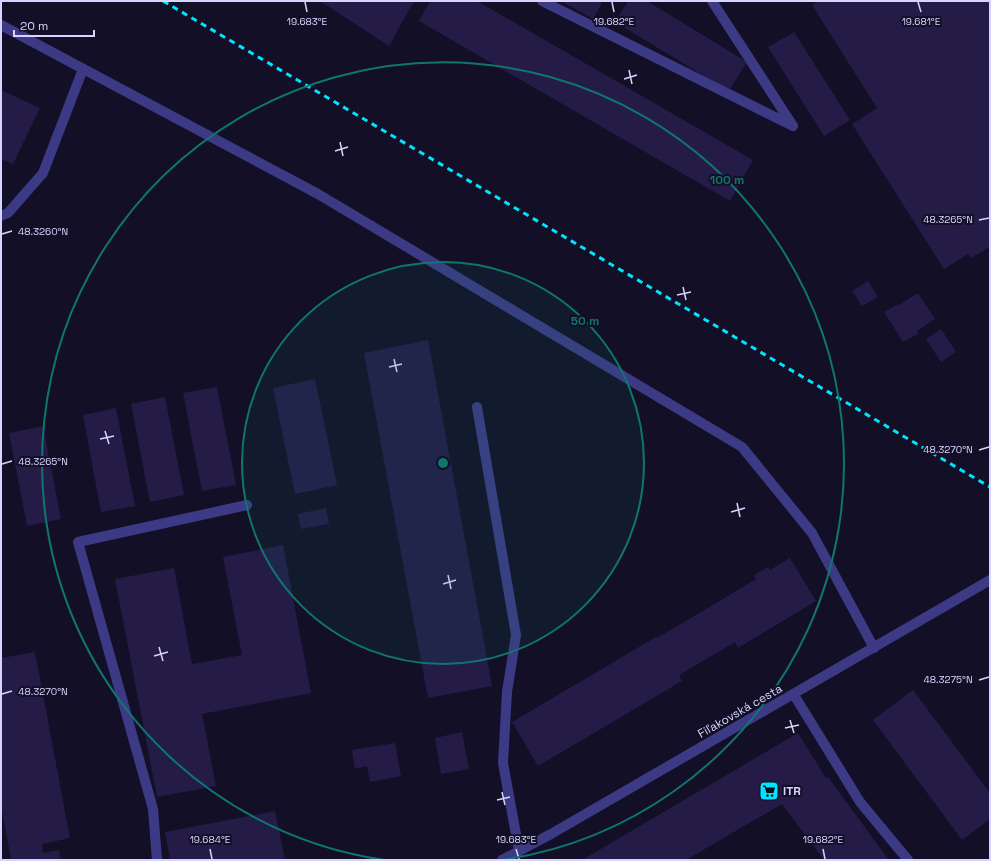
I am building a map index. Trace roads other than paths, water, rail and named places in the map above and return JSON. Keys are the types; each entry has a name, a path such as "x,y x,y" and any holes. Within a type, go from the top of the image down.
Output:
{"street":[{"path":"542,1 793,126 712,1"},
{"path":"1,25 318,194 742,448 812,533 874,648"},
{"path":"1,216 8,213 43,173 84,69"},
{"path":"477,407 516,635 507,692 503,763 519,851"},
{"path":"157,860 153,809 78,542 247,505"},
{"name":"Fiľakovská cesta","path":"502,860 551,834 794,695 990,580"},
{"path":"794,695 860,802 908,860"}],"railway":[{"path":"163,1 990,487"}],"place":[{"name":"ITR","path":"769,791"}]}
